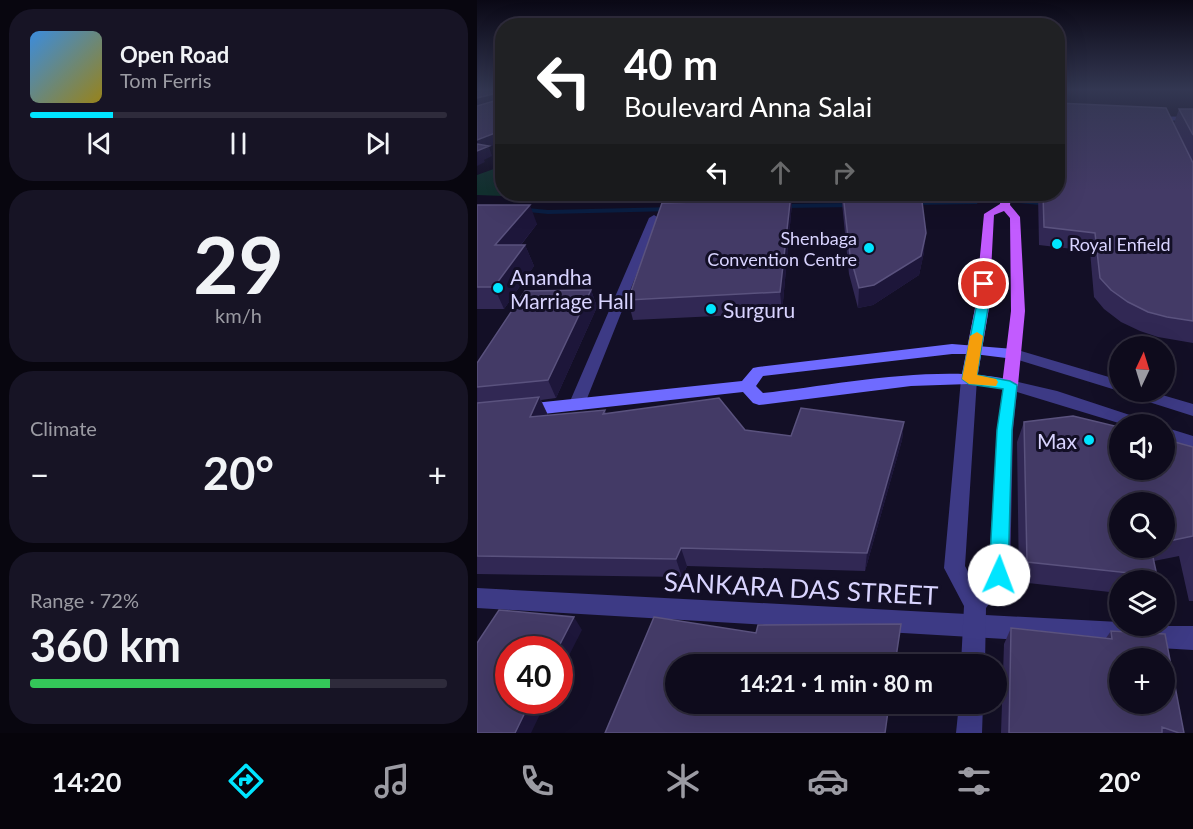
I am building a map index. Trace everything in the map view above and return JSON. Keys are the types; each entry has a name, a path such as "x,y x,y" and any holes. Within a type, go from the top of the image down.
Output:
{"main road":[{"path":"969,379 982,308 989,214 1004,201"},
{"path":"747,386 759,399 911,381 969,379 1010,385 1018,311 1015,217 1006,201"},
{"path":"510,412 747,386 758,372 941,350 974,349 1014,354"}],"street":[{"path":"1168,123 1170,129"},
{"path":"576,406 654,218"},
{"path":"1014,354 1109,383"},
{"path":"969,379 954,568 975,604 974,654"},
{"path":"975,604 999,575 1005,430 1010,385 1051,395 1109,414"},
{"path":"1168,402 1193,410"},
{"path":"1175,437 1193,443"},
{"name":"SANKARA DAS STREET","path":"477,598 1193,638"},
{"path":"969,733 970,714"}],"green space":[{"path":"495,169 495,196 477,195 477,175"},
{"path":"635,201 689,201 688,203"}],"building":[{"path":"477,123 495,123 495,133 477,140"},
{"path":"1065,123 1173,123 1193,163 1193,321 1148,312 1111,290 1100,278 1095,233 1044,227 1043,201 1065,201"},
{"path":"1187,123 1193,123 1193,135"},
{"path":"477,144 489,146 477,151"},
{"path":"790,201 780,292 628,300 662,203"},
{"name":"Shenbaga Convention Centre","path":"844,201 922,201 926,233 921,256 874,285 859,288 850,255"},
{"path":"477,205 530,205 495,245 525,245 494,287 477,287"},
{"path":"591,290 548,380 477,387 477,363 525,291"},
{"path":"539,397 530,417 605,410 603,414 719,398 745,430 791,436 801,408 904,422 867,553 681,548 676,559 477,556 477,403"},
{"path":"1073,416 1109,425 1109,480 1175,480 1175,442 1193,447 1193,536 1175,540 1175,492 1109,492 1109,558 1153,558 1156,570 1109,571 1027,562 1024,422"},
{"path":"499,610 574,617 564,636 495,636 495,714 524,714 515,733 477,733 477,643"},
{"path":"654,617 756,633 758,625 901,624 896,654 665,654 665,714 888,714 885,733 605,733"},
{"path":"1011,628 1112,639 1112,636 1165,636 1168,648 1109,648 1109,714 1175,714 1175,686 1184,733 1162,727 1162,733 1009,733"}],"waterway":[{"path":"1018,201 1051,204"},
{"path":"909,203 974,202"},
{"path":"780,206 854,205"},
{"path":"519,209 548,212 674,209"}],"slow traffic":[{"path":"977,336 969,379 991,382"}],"place":[{"name":"Royal Enfield","path":"1057,244"},
{"name":"Shenbaga Convention Centre","path":"869,248"},
{"name":"Anandha Marriage Hall","path":"498,288"},
{"name":"Surguru","path":"711,309"},
{"name":"Max","path":"1089,440"}],"route":[{"path":"984,284 969,379 1010,385 1005,430 999,575"}]}
